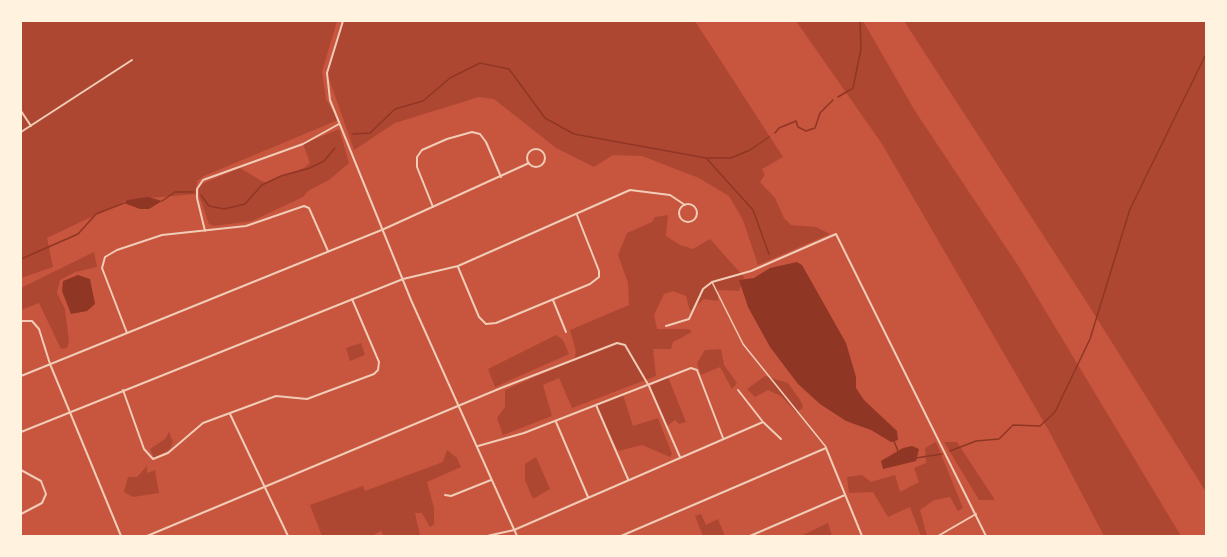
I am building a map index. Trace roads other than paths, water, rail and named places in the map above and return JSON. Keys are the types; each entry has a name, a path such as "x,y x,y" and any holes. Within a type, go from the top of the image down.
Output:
{"street":[{"path":"343,21 327,73 330,100 403,279 517,536"},
{"path":"21,132 132,60"},
{"path":"21,111 31,126"},
{"path":"206,231 197,198 197,189 203,180 303,144 339,124"},
{"path":"433,207 417,167 417,157 422,150 447,139 472,132 480,134 486,142 501,177"},
{"path":"539,150 543,153 545,161 541,165 536,167 530,163 528,156 531,151 539,150"},
{"path":"21,376 384,229 530,163"},
{"path":"21,432 403,279 458,266 630,190 670,195 685,205 693,206 697,210 691,222 681,217 680,212 685,205"},
{"path":"127,333 102,268 105,257 124,247 162,236 246,226 304,206 309,208 328,251"},
{"path":"458,266 479,317 486,324 496,323 590,284 599,277 598,266 577,214"},
{"path":"666,326 689,318 703,289 712,282 751,271 836,234 986,536"},
{"path":"123,390 144,449 153,459 168,453 203,423 276,396 307,399 314,397 378,370 377,357 352,299"},
{"path":"553,300 566,332"},
{"path":"21,321 32,321 39,329 50,364 121,536"},
{"path":"147,536 617,343 626,345 649,386 680,457"},
{"path":"477,446 555,421 695,368 723,438"},
{"path":"738,390 763,422 781,438"},
{"path":"596,405 628,479"},
{"path":"229,413 288,536"},
{"path":"555,421 588,497"},
{"path":"487,536 514,530 763,422"},
{"path":"621,536 826,448 862,536"},
{"path":"21,470 41,481 46,494 42,503 21,514"},
{"path":"445,495 451,495 491,480"},
{"path":"750,536 846,495"},
{"path":"938,536 976,514"}],"lane":[{"path":"712,282 743,344 826,448"}],"waterway":[{"path":"838,97 853,88 861,49 860,21"},
{"path":"950,451 976,441 999,439 1013,425 1040,426 1055,412 1090,339 1130,209 1206,54"},
{"path":"353,134 370,133 395,109 423,101 450,78 480,63 509,69 545,118 574,134 706,158 731,158 750,150 769,137"},
{"path":"775,133 779,128 796,121 798,127 806,131 815,128 820,113 833,100"},
{"path":"201,195 209,206 224,209 245,204 262,185 324,161 335,148"},
{"path":"707,159 753,210 769,254"},
{"path":"162,201 175,192 193,192"},
{"path":"21,259 78,234 96,214 124,203"},
{"path":"894,441 898,451"},
{"path":"916,458 942,454"}]}
